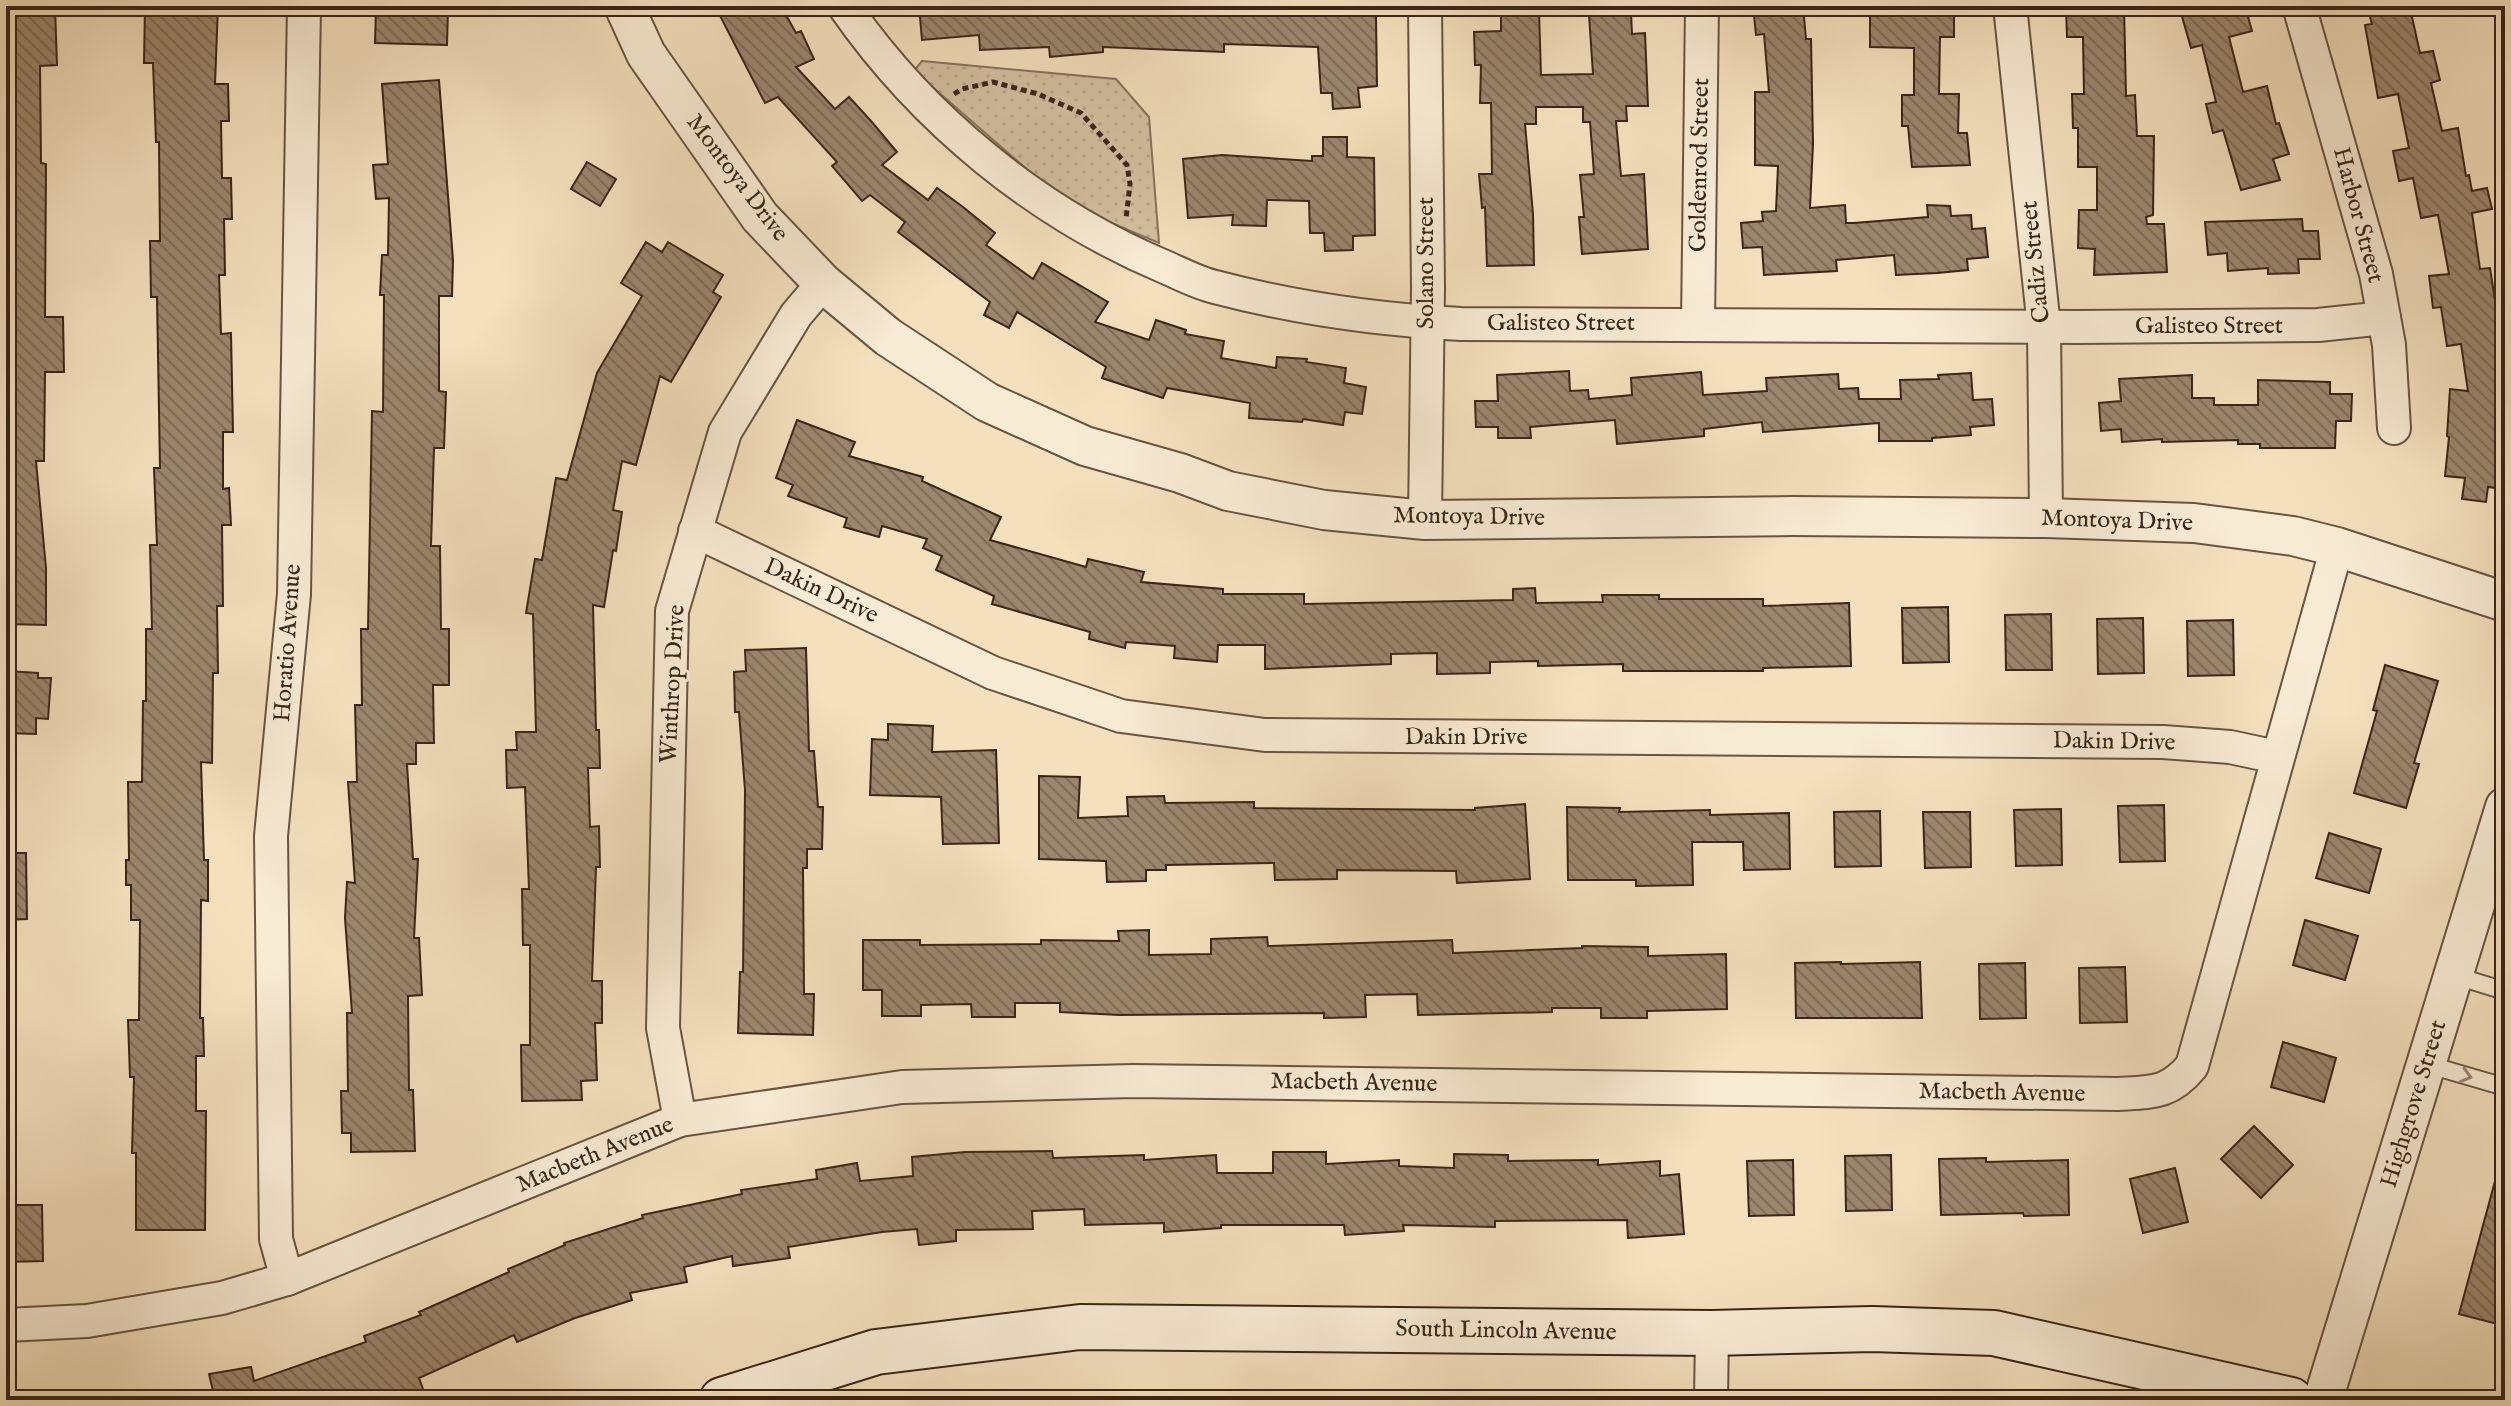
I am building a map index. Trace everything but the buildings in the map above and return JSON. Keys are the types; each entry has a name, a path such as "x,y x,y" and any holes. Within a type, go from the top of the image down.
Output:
{"main road":[{"name":"South Lincoln Avenue","path":"722,1400 876,1352 1080,1327 1712,1333 1872,1329 1994,1333 2291,1400"}],"street":[{"name":"Horatio Avenue","path":"287,1279 276,1239 271,836 294,594 304,6"},
{"name":"Montoya Drive","path":"624,6 646,54 760,217 823,283 888,337 987,402 1085,446 1180,473 1228,491 1324,510 1425,520 1793,516 2046,518 2194,523 2293,536 2337,547 2505,602"},
{"name":"Galisteo Street","path":"844,6 864,35 929,109 1002,172 1075,224 1121,249 1213,287 1384,319 1427,323 2044,327 2318,325 2384,318"},
{"name":"Solano Street","path":"1425,6 1425,520"},
{"name":"Goldenrod Street","path":"1698,323 1702,6"},
{"name":"Cadiz Street","path":"2010,6 2044,327 2046,518"},
{"name":"Harbor Street","path":"2299,6 2376,274 2389,345 2394,428"},
{"name":"Winthrop Drive","path":"680,1120 663,1028 672,611 725,432 796,315 823,283"},
{"name":"Dakin Drive","path":"695,531 993,673 1121,716 1265,735 2163,742 2230,747 2277,757"},
{"name":"Macbeth Avenue","path":"6,1325 87,1321 222,1298 287,1279 680,1120 902,1087 1133,1081 2118,1094 2163,1089 2179,1081 2192,1066 2337,547"},
{"name":"Highgrove Street","path":"2323,1400 2505,807"},
{"path":"1711,1400 1712,1333"}],"lane":[{"path":"2453,975 2505,991"},
{"path":"2426,1064 2505,1087"}],"path":[{"path":"950,96 962,89 993,82 1038,94 1081,113 1127,165 1130,184 1126,224"}],"shaded area":[{"path":"922,61 1116,79 1149,117 1159,243 1102,219 1038,179 914,71"}]}
